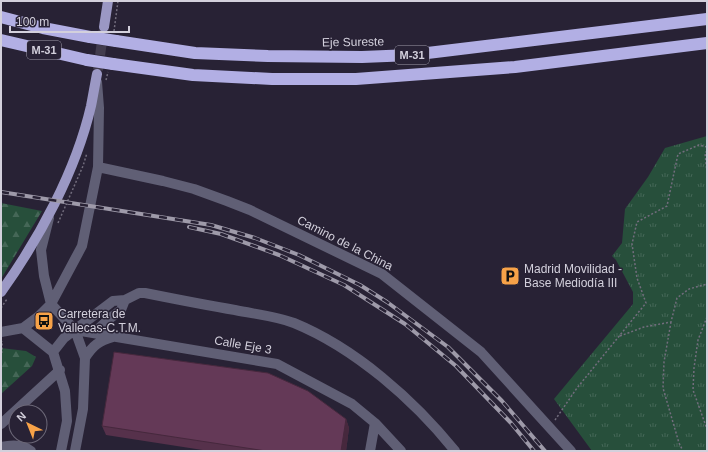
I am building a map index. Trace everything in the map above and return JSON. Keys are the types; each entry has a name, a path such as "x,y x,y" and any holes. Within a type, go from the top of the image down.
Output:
{"highway":[{"name":"Eje Sureste","path":"1,17 43,28 90,37 195,53 268,56 362,57 411,55 707,19"},
{"name":"M-31","path":"1,40 87,60 113,64 193,75 272,79 356,79 515,67 707,43"}],"main road":[{"path":"104,27 108,1"},
{"path":"1,292 34,242 52,209 74,158 90,108 97,74"}],"street":[{"path":"1,332 23,328 39,316 51,304 82,246 98,167 99,108 97,74"},
{"name":"Camino de la China","path":"98,167 170,182 227,201 250,210 382,274 481,352 571,451"},
{"path":"52,209 41,250 44,276 51,304 75,330 85,358 83,409 75,451"},
{"path":"53,352 64,338 113,301 125,300 139,293 293,323 322,337 359,360 391,384 418,410 455,451"},
{"path":"94,333 121,310 125,300"},
{"path":"23,328 53,352 60,370 65,391 67,421 61,451"},
{"path":"75,330 117,336"},
{"name":"Calle Eje 3","path":"85,358 91,347 103,340 117,336 276,364 352,404 375,423 401,451"},
{"path":"1,424 60,370"},
{"path":"370,451 375,423"},
{"path":"1,447 10,445 28,448 31,451"}],"path":[{"path":"550,428 577,388 646,303 637,278 632,244 637,222 667,206 678,154 699,145 707,147"},
{"path":"707,151 705,153 707,173"},
{"path":"683,451 679,443 663,388 664,362 677,298 689,288 707,284"},
{"path":"707,317 698,340 693,390 707,429"},
{"path":"619,336 644,327 671,322"},
{"path":"1,353 2,343"}],"green space":[{"path":"707,136 707,451 592,451 554,399 633,304 633,292 616,260 612,256 622,243 625,209 648,177 665,148"},
{"path":"1,203 42,211 1,279"},
{"path":"1,348 26,351 36,357 32,366 1,394"}],"building":[{"path":"114,352 268,373 308,391 346,419 341,451 266,451 102,426"}],"tunnel":[{"path":"98,70 104,27"}],"railway":[{"path":"1,192 211,225 255,238 299,255 360,285 387,302 448,347 502,401 545,451"},
{"path":"189,227 221,234 279,255 344,285 405,324 456,366 511,423 534,451"}],"place":[{"name":"Madrid Movilidad - Base Mediodía III","path":"510,276"},
{"name":"Carretera de Vallecas-C.T.M.","path":"44,321"}]}
